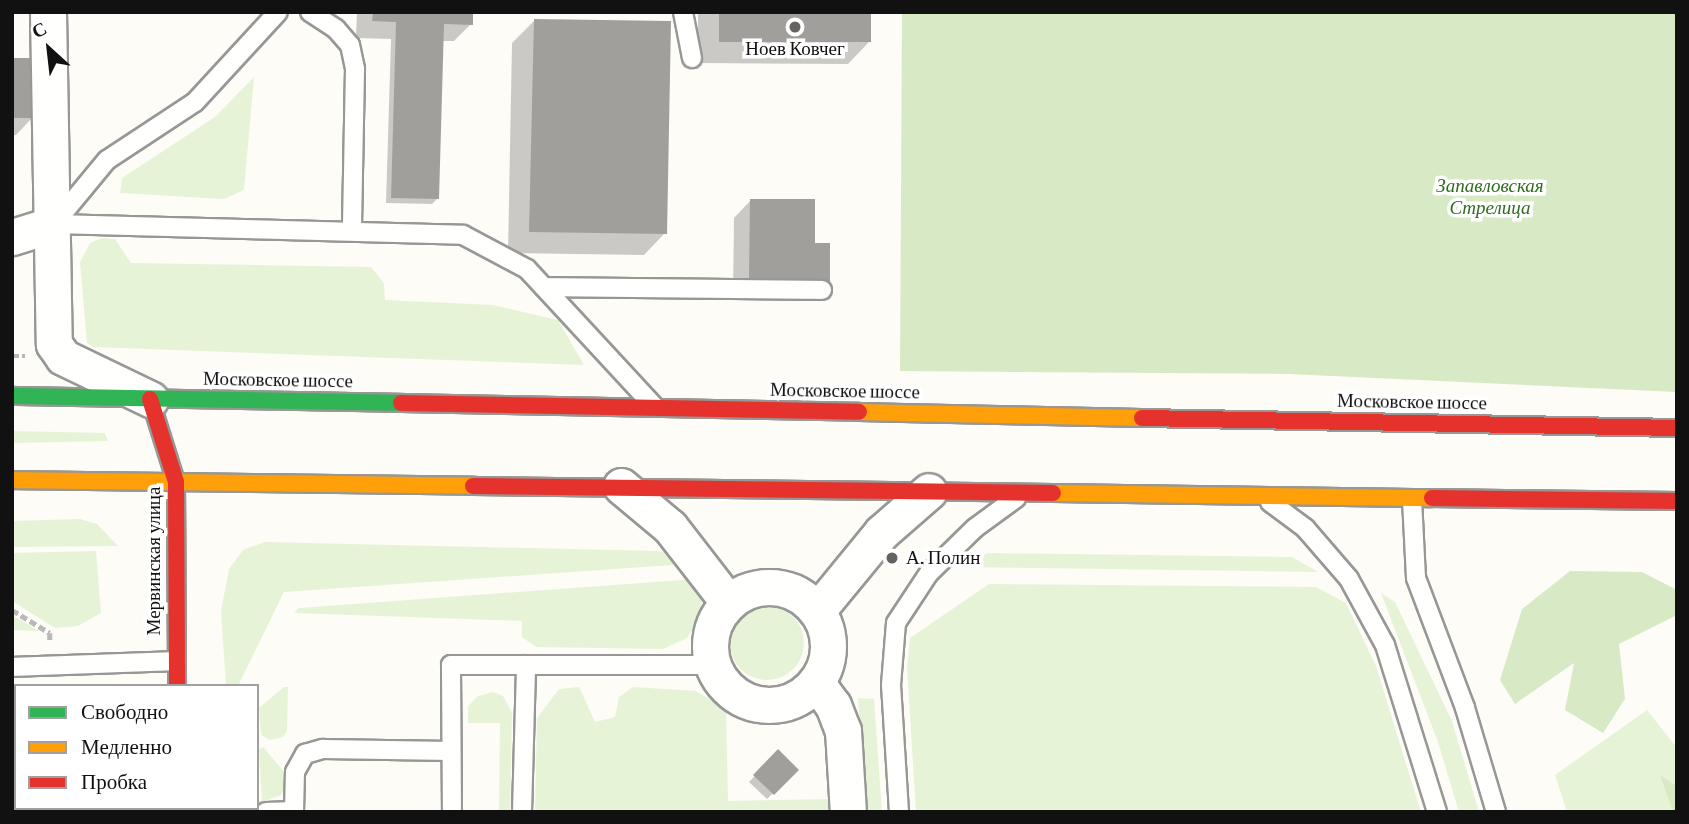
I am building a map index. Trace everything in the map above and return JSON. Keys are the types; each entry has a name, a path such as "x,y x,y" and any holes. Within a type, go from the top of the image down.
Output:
{"main road":[{"name":"Московское шоссе","path":"12,396 1677,428"},
{"name":"Мервинская улица","path":"150,398 176,482 173,537 177,684"},
{"path":"12,480 1677,501"}],"street":[{"path":"48,12 54,224 54,344 63,357 150,398"},
{"path":"12,237 54,224"},
{"path":"621,486 670,527 729,603"},
{"path":"817,611 883,532 929,491"},
{"path":"775,587 799,596 817,611 828,647 816,682 786,703 759,704 734,693 713,665 712,632 729,603 742,594 775,587"},
{"path":"816,682 833,705 843,731 848,812"}],"lane":[{"path":"54,224 107,160 195,102 278,12"},
{"path":"310,12 336,29 349,45 355,69 352,230"},
{"path":"683,12 692,58"},
{"path":"54,224 463,235 512,258 544,287 656,408"},
{"path":"544,287 822,290"},
{"path":"899,812 891,685 897,623 929,573 975,528 1025,492"},
{"path":"1261,496 1305,527 1349,579 1385,645 1437,812"},
{"path":"1412,499 1416,578 1465,708 1496,812"},
{"path":"12,667 176,661"},
{"path":"452,812 451,665 713,665"},
{"path":"522,812 526,665"},
{"path":"266,812 294,811 295,772 305,754 323,749 451,751"},
{"path":"181,811 191,812"}],"green space":[{"name":"Запавловская Стрелица","path":"902,12 1677,12 1677,392 1289,374 900,371"},
{"path":"254,77 244,190 224,199 120,193 122,178 215,117"},
{"path":"102,238 115,239 131,263 371,267 384,283 385,300 493,305 558,320 584,365 93,347 87,343 80,262 90,243"},
{"path":"12,431 105,433 108,441 12,443"},
{"path":"80,519 97,524 118,546 12,547 12,521"},
{"path":"265,542 656,551 677,555 686,564 284,592 239,684 226,684 221,611 229,569 243,550"},
{"path":"96,551 101,613 78,626 55,628 12,601 12,553"},
{"path":"988,553 1292,557 1318,572 957,567"},
{"path":"1570,571 1642,572 1677,590 1677,615 1619,644 1625,699 1603,733 1565,710 1574,663 1515,704 1500,680 1522,609"},
{"path":"696,579 704,589 699,620 687,638 663,649 536,647 522,637 522,621 294,613 299,608"},
{"path":"989,584 1316,587 1346,603 1376,666 1421,812 916,812 907,667 910,638"},
{"path":"1381,593 1395,602 1452,721 1479,812 1459,812 1438,742"},
{"path":"767,606 781,609 793,617 801,629 804,643 801,657 793,669 781,677 767,680 753,677 741,669 733,657 730,643 733,629 741,617 753,609"},
{"path":"12,615 39,631 12,630"},
{"path":"284,687 288,687 287,731 283,737 270,740 261,735 259,708"},
{"path":"579,687 595,722 615,717 619,697 633,687 696,691 726,709 728,801 830,799 831,812 535,812 537,718 559,689"},
{"path":"493,692 503,696 512,713 510,812 499,812 500,723 468,723 468,706 478,696"},
{"path":"858,698 874,699 882,812 865,812"},
{"path":"1647,710 1677,748 1677,786 1661,776 1673,812 1567,812 1555,775"},
{"path":"263,747 285,773 287,783 281,795 262,802 259,749"},
{"path":"1660,775 1677,786 1677,812 1673,812"}],"building":[{"path":"373,12 473,12 473,25 444,24 439,199 391,198 396,22 372,21"},
{"name":"Ноев Ковчег","path":"719,12 871,12 871,42 719,42"},
{"path":"534,19 671,21 667,234 529,232"},
{"path":"12,58 32,58 35,118 12,118"},
{"path":"750,199 815,199 815,243 830,243 830,281 749,279"},
{"path":"778,749 799,770 774,795 753,775"}],"traffic: fast":[{"path":"12,396 401,403"}],"traffic: slow":[{"path":"859,412 1142,418"},
{"path":"12,480 473,486"},
{"path":"1053,493 1432,498"}],"traffic: jam":[{"path":"150,399 176,482 177,684"},
{"path":"401,403 859,412"},
{"path":"1142,418 1677,428"},
{"path":"473,486 1053,493"},
{"path":"1432,498 1677,501"}],"place":[{"name":"Ноев Ковчег","path":"795,27"},
{"name":"А. Полин","path":"892,558"}]}
